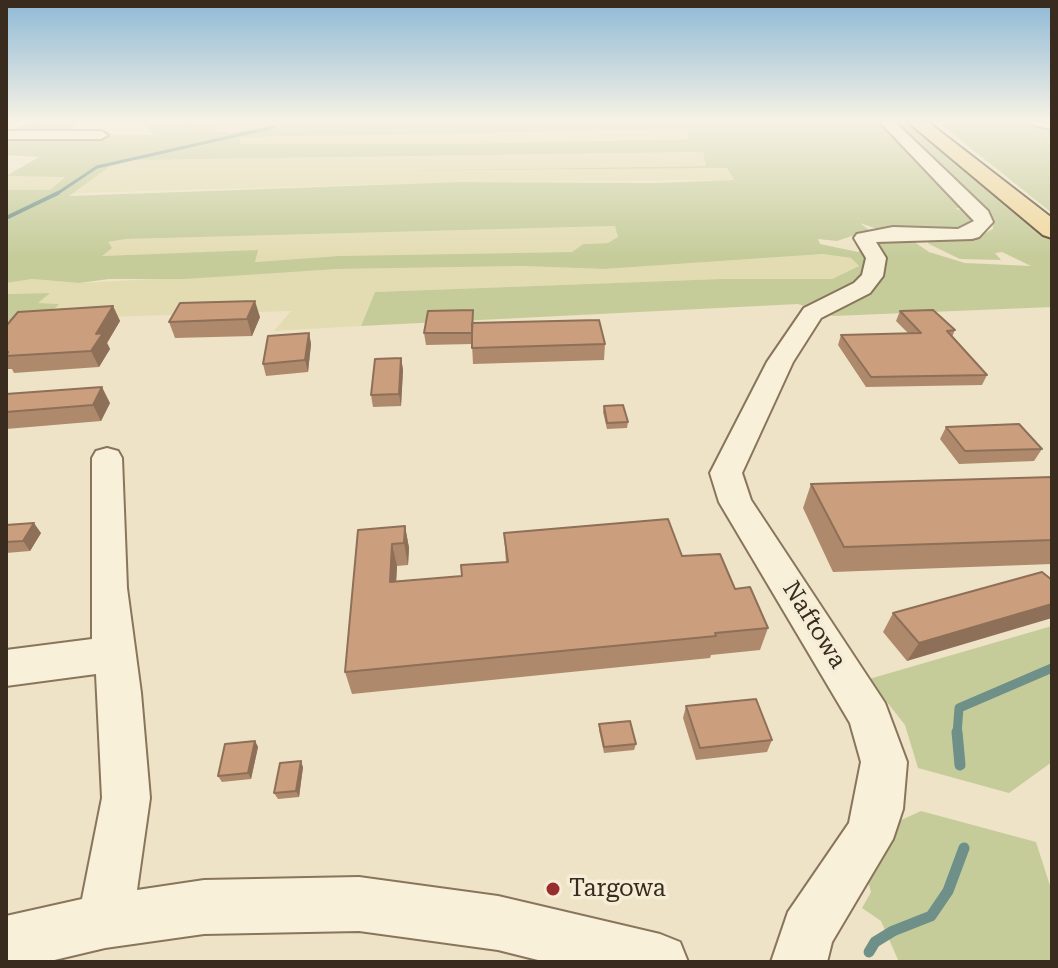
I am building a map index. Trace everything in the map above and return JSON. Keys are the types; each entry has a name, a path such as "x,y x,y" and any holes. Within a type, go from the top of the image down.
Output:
{"main road":[{"path":"973,167 1052,230"},
{"path":"985,167 1052,219"}],"street":[{"name":"Naftowa","path":"799,962 807,931 868,839 879,809 884,762 870,717 735,502 726,473 780,362 812,313 862,288 872,276 876,258 864,238 893,233 958,235 982,228 984,222 981,215 933,167"},
{"path":"105,921 126,798 120,693 113,654 107,458"},
{"path":"6,668 113,654"},
{"path":"6,944 105,921 242,904 359,904 498,923 660,962"}],"shaded area":[{"path":"109,167 636,167 409,171 727,168 735,180 460,182 80,193 67,196"},
{"path":"6,176 66,176 50,190 38,191 6,190"},
{"path":"616,226 618,238 608,243 583,244 572,252 338,256 254,262 257,251 100,256 107,242 126,239"},
{"path":"823,254 851,258 859,266 832,279 721,279 375,292 361,326 274,331 291,311 44,319 58,304 37,303 48,293 6,294 6,283 32,279 80,283 337,269 522,266 604,269"}],"green space":[{"path":"21,167 109,167 69,196 460,182 653,183 734,180 727,168 383,171 630,167 925,167 964,206 955,209 969,211 974,220 965,230 940,231 877,229 860,223 869,230 837,241 818,239 820,244 858,252 862,249 870,255 863,280 810,308 798,304 361,326 375,292 721,279 832,279 859,266 851,258 823,254 604,269 522,266 337,269 185,279 109,279 79,283 32,279 6,283 6,190 50,190 65,177 6,176","holes":["615,226 618,237 608,243 583,244 572,252 338,256 255,262 258,250 102,256 112,248 108,242 126,239"]},
{"path":"937,167 967,167 1052,236 1052,307 833,316 824,313 861,294 872,242 910,239 929,252 965,263 1031,266 1002,252 995,253 1001,260 960,259 929,244 926,239 980,236 993,229 993,222"},
{"path":"995,167 1052,167 1052,213"},
{"path":"50,293 38,303 59,304 44,319 6,321 6,294"},
{"path":"1052,626 1052,762 1009,793 918,768 905,725 869,679"},
{"path":"921,811 1036,842 1052,892 1052,962 899,962 881,921 862,908 871,892 867,878 888,836 899,821"}],"building":[{"path":"255,301 247,319 169,322 180,303"},
{"path":"113,306 96,334 103,333 91,351 6,356 6,326 18,312"},
{"path":"473,310 472,333 424,333 428,311"},
{"path":"933,310 955,330 947,331 987,375 871,377 841,335 921,333 900,311"},
{"path":"599,320 605,344 472,348 472,323"},
{"path":"309,333 305,360 263,364 268,336"},
{"path":"401,358 399,394 371,395 375,359"},
{"path":"102,387 93,405 6,412 6,394"},
{"path":"623,405 628,422 607,423 604,406"},
{"path":"1019,424 1042,449 965,451 946,427"},
{"path":"1052,477 1052,540 844,547 811,484"},
{"path":"668,519 682,556 720,554 735,589 750,587 768,628 715,633 716,636 345,672 358,530 405,526 404,543 392,544 390,582 462,576 461,565 508,562 504,533"},
{"path":"34,523 23,541 6,542 6,525"},
{"path":"1042,572 1052,580 1052,604 919,643 893,613"},
{"path":"756,699 772,740 700,748 686,706"},
{"path":"630,721 636,744 604,747 599,724"},
{"path":"255,741 248,773 218,776 225,744"},
{"path":"301,761 296,791 274,793 280,763"}],"waterway":[{"path":"58,193 97,167"},
{"path":"6,218 58,193"},
{"path":"957,733 959,708 1052,668"},
{"path":"957,733 960,765"},
{"path":"869,952 875,942 893,931 931,916 948,891 964,848"}],"place":[{"name":"Targowa","path":"553,889"}]}
